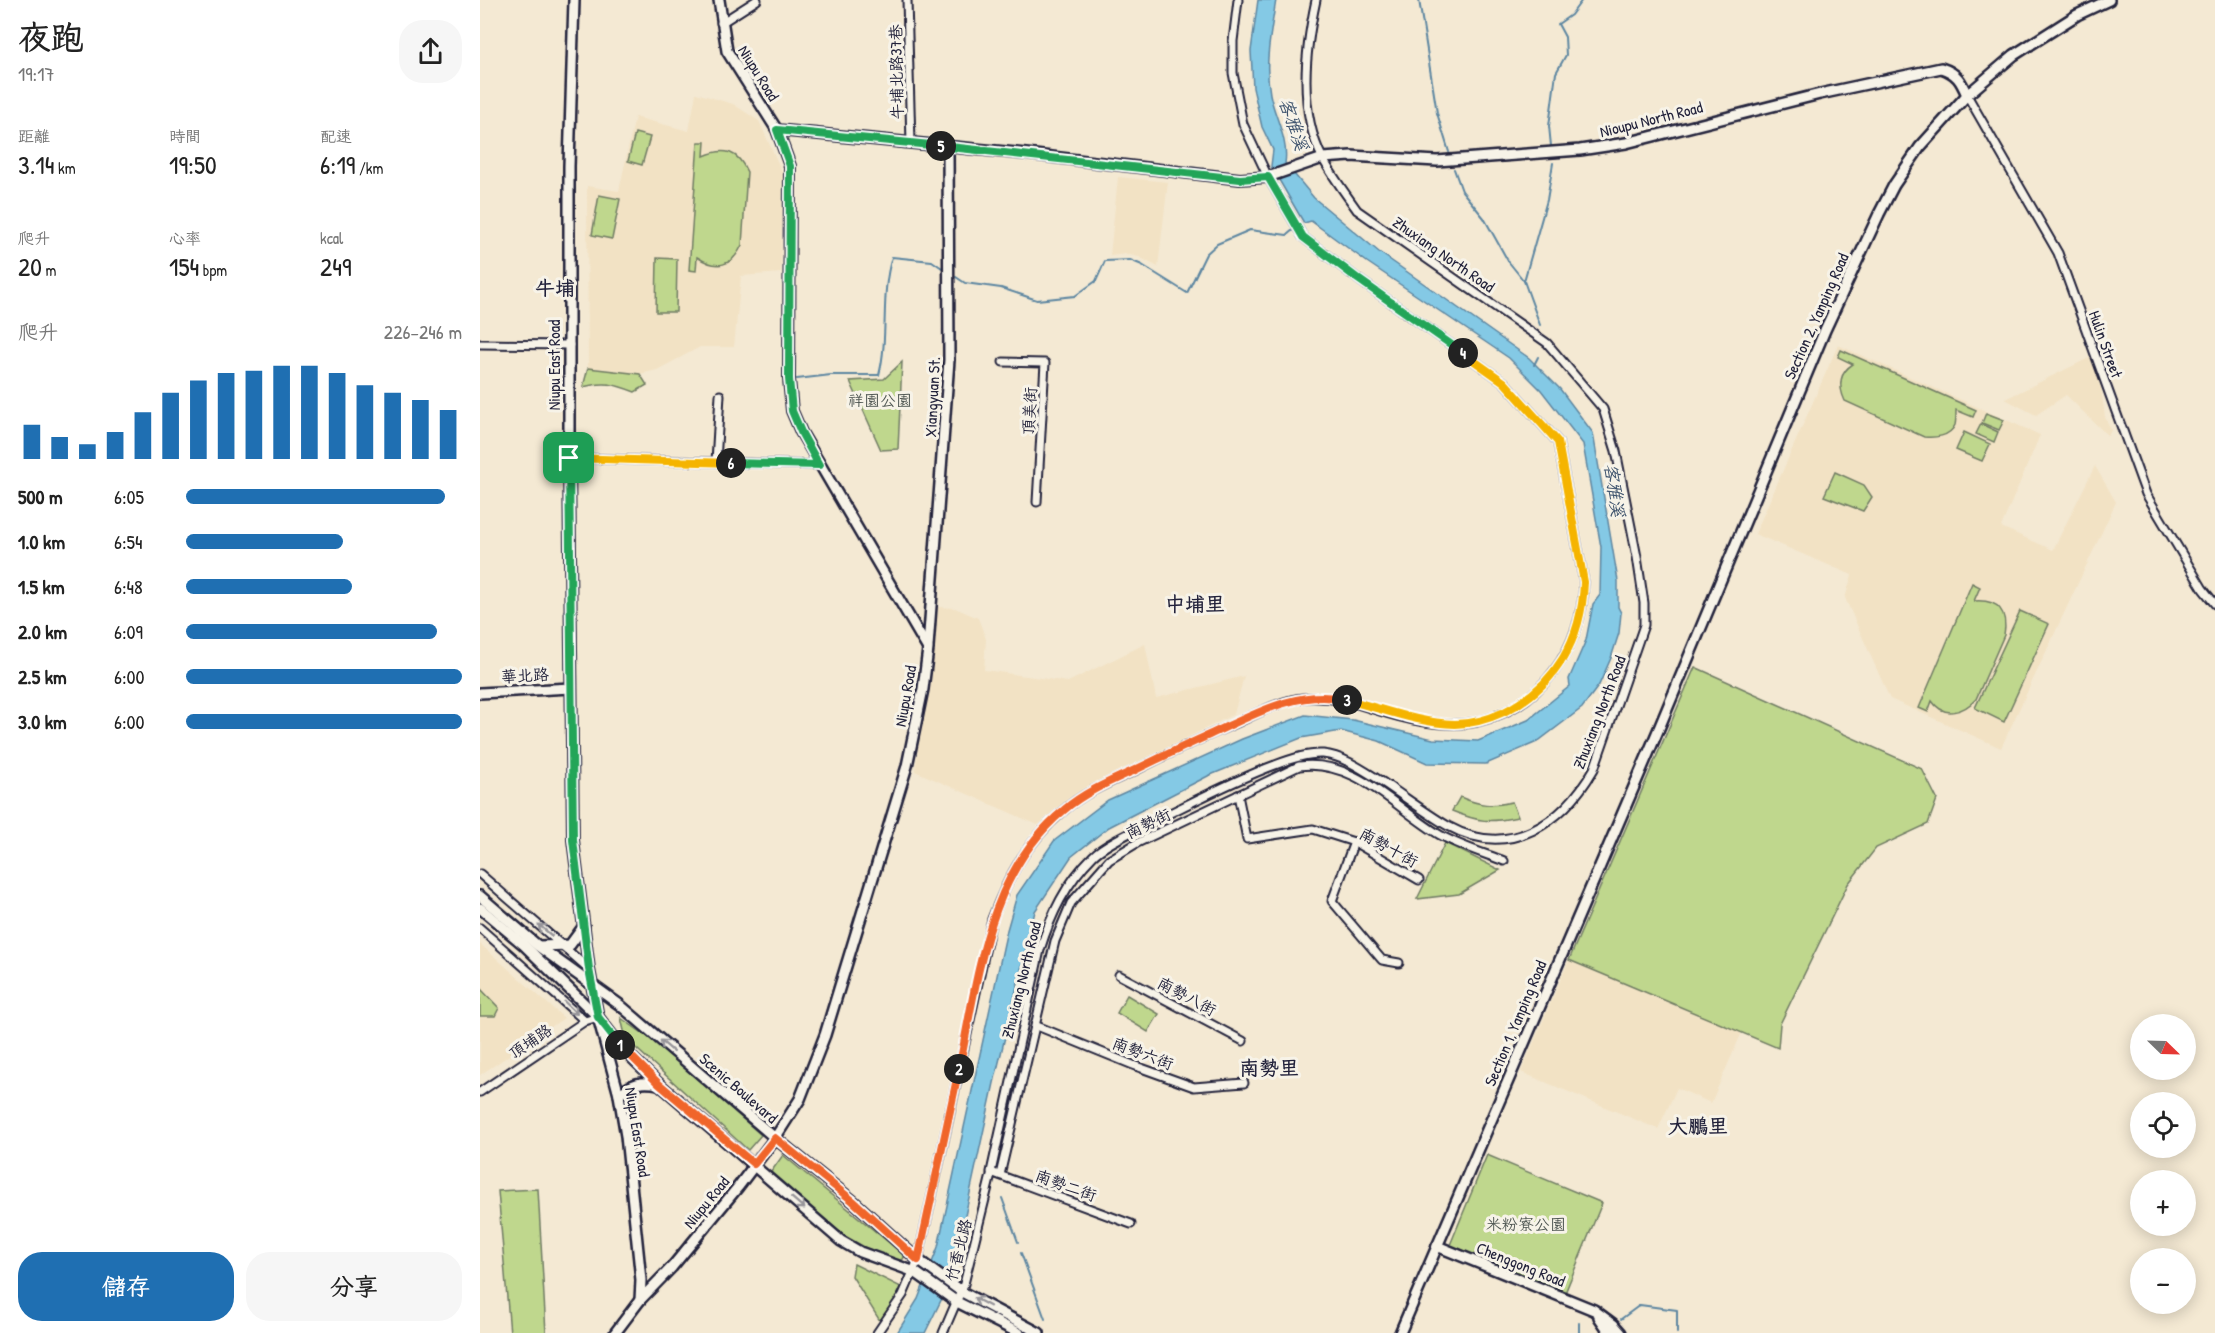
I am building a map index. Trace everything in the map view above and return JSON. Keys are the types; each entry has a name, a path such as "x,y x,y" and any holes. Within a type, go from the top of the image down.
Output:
{"street":[{"name":"Niupu East Road","path":"574,0 569,166 573,840 589,969 598,1017 619,1095 626,1136 641,1280 640,1300"},
{"name":"Niupu Road","path":"615,1333 640,1300 711,1221 775,1138 800,1099 825,1035 907,766 923,689 928,649 843,500 819,465 792,411 789,379 790,166 777,130 727,51 719,0"},
{"path":"721,23 757,0"},
{"name":"牛埔北路37巷","path":"907,0 911,143"},
{"path":"878,1333 915,1272 992,919 1007,880 1030,844 1064,810 1098,788 1200,739 1293,699 1339,698 1416,720 1440,723 1476,722 1497,715 1516,706 1538,691 1561,663 1578,624 1583,603 1584,582 1558,442 1504,382 1358,279 1303,237 1250,141 1239,104 1233,73 1233,41 1238,0"},
{"name":"Zhuxiang North Road","path":"991,1171 1050,917 1068,885 1094,854 1132,832 1274,765 1304,755 1323,754 1341,758 1365,771 1449,826 1465,833 1484,838 1502,839 1522,835 1541,827 1556,816 1584,786 1594,769 1644,625 1642,583 1616,451 1603,409 1547,343 1357,210 1323,158 1316,140 1307,99 1307,47 1316,0"},
{"name":"Section 2, Yanping Road","path":"1659,726 1825,330 1894,185 1920,147 1967,95 2014,55 2077,15 2109,0"},
{"name":"Nioupu North Road","path":"1268,177 1323,158 1351,156 1437,161 1571,152 1626,143 1820,94 1941,68 1959,78 1967,95"},
{"name":"Hulin Street","path":"1967,95 2058,253 2146,494 2203,589 2215,604"},
{"path":"777,130 1240,179 1268,177"},
{"name":"Xiangyuan St.","path":"928,649 949,360 948,147"},
{"path":"480,344 570,345"},
{"name":"頂美街","path":"1003,362 1045,363 1037,502"},
{"path":"716,462 720,395"},
{"path":"569,458 819,465"},
{"path":"907,612 919,616 925,613 931,604"},
{"name":"華北路","path":"480,693 572,688"},
{"name":"Section 1, Yanping Road","path":"1400,1333 1659,726"},
{"name":"南勢街","path":"1000,1175 1055,941 1071,903 1109,860 1137,843 1299,766 1315,764 1338,768 1372,787 1441,835 1504,861"},
{"name":"南勢十街","path":"1238,795 1247,839 1313,829 1354,842 1419,880"},
{"path":"1354,842 1332,901 1382,960 1400,963"},
{"path":"480,874 589,969"},
{"path":"480,896 531,943 598,1017 621,1047 659,1084 841,1241 860,1252 915,1272 957,1302 1019,1333"},
{"path":"480,908 531,943 570,945 584,926"},
{"path":"480,927 585,1021"},
{"name":"Scenic Boulevard","path":"531,943 620,1005 775,1138 853,1201 918,1260 962,1292 1039,1333"},
{"name":"南勢八街","path":"1119,975 1243,1041"},
{"name":"頂埔路","path":"480,1092 585,1021 598,1017"},
{"name":"南勢六街","path":"1036,1026 1194,1087 1244,1083"},
{"path":"619,1095 638,1082 659,1084"},
{"name":"南勢二街","path":"991,1171 1131,1224"},
{"name":"竹香北路","path":"943,1333 962,1292 991,1171"},
{"name":"Chenggong Road","path":"1437,1246 1594,1310 1614,1324 1621,1333"},
{"path":"1594,1310 1610,1333"}],"shaded area":[{"path":"696,93 733,104 759,121 783,174 781,273 741,276 734,347 700,347 657,370 640,374 588,368 587,186 619,191 635,117 689,131"},
{"path":"1118,177 1168,182 1158,267 1139,257 1125,254 1110,256"},
{"path":"1838,345 2040,435 2001,527 2053,550 2095,466 2116,502 2001,748 1890,699 1845,598 1852,575 1755,534"},
{"path":"2091,357 2100,381 2105,417 2111,430 2108,436 2066,395 2036,415 2005,399"},
{"path":"938,607 955,608 978,618 986,639 984,670 1068,682 1145,644 1156,698 1244,676 1234,714 1082,791 1038,825 915,771"},
{"path":"480,944 564,1018 480,1075"},
{"path":"1569,960 1742,1032 1711,1103 1677,1088 1658,1129 1521,1072"}],"green space":[{"path":"635,133 650,137 642,165 628,161"},
{"path":"698,142 705,142 704,156 718,152 730,153 739,159 747,172 742,245 734,258 723,264 711,264 697,257 696,271 689,270"},
{"path":"599,195 620,199 612,239 592,235"},
{"path":"657,258 677,259 676,312 656,312"},
{"path":"1841,350 1976,410 1973,417 1956,410 1953,429 1937,437 1924,437 1845,401 1841,390 1841,380 1845,371 1853,364 1838,357"},
{"name":"祥園公園","path":"902,362 898,449 881,450 850,381 884,379"},
{"path":"588,368 640,374 647,385 635,392 609,384 583,387"},
{"path":"1986,413 2004,420 1999,430 1982,423"},
{"path":"1981,424 1998,432 1994,442 1976,434"},
{"path":"1964,432 1990,444 1982,461 1956,450"},
{"path":"1835,472 1864,485 1872,497 1863,511 1824,496"},
{"path":"1972,583 1980,587 1974,601 1990,602 2000,609 2005,620 2004,635 1976,699 1966,707 1954,712 1942,710 1932,701 1928,712 1919,708"},
{"path":"2020,611 2049,624 2004,722 1975,708"},
{"path":"1695,667 1922,769 1937,799 1928,824 1876,848 1848,884 1780,1024 1778,1048 1569,960"},
{"path":"1460,797 1486,804 1512,802 1518,817 1484,820 1461,815 1452,811"},
{"path":"1445,843 1500,870 1459,894 1417,899"},
{"path":"480,988 499,1008 495,1016 480,1016"},
{"path":"1127,995 1159,1014 1148,1032 1117,1013"},
{"path":"621,1018 655,1042 761,1135 748,1150 626,1039"},
{"path":"783,1155 905,1256 901,1262 866,1248 845,1236 771,1172"},
{"name":"米粉寮公園","path":"1487,1155 1602,1203 1565,1293 1450,1245"},
{"path":"538,1189 546,1333 510,1333 498,1191"},
{"path":"854,1264 901,1287 893,1304 880,1321 852,1276"}],"water":[{"name":"客雅溪","path":"1258,0 1276,0 1269,47 1268,82 1285,146 1285,163 1314,198 1379,252 1529,358 1560,389 1593,433 1618,581 1618,607 1621,613 1619,633 1599,685 1582,708 1537,742 1486,764 1427,763 1379,741 1341,731 1301,738 1208,776 1109,827 1071,857 1035,911 951,1280 925,1333 897,1333 918,1299 938,1247 1007,930 1017,895 1054,841 1108,800 1242,739 1305,715 1353,720 1433,739 1478,741 1528,720 1570,686 1569,679 1586,640 1593,604 1600,595 1601,547 1583,444 1541,390 1509,358 1367,262 1311,221 1304,223 1271,166 1273,150 1262,127 1253,88 1251,51"}],"waterway":[{"path":"1419,0 1437,113 1449,152"},
{"path":"1551,146 1549,126 1556,73 1566,55 1565,37 1558,24 1571,15 1582,0"},
{"path":"1540,325 1524,281 1547,200 1553,163"},
{"path":"1454,169 1462,191 1484,218 1508,261 1524,281"},
{"path":"956,277 965,283 1001,288 1037,300 1075,296 1096,281 1105,261 1130,260 1187,293 1206,254 1217,244 1250,230 1287,235 1294,229"},
{"path":"797,379 831,375 879,375 884,345 886,286 892,257 932,261 942,268"},
{"path":"1534,365 1538,357"},
{"path":"1002,1198 1018,1242"},
{"path":"1021,1253 1045,1319"},
{"path":"1621,1319 1640,1305 1677,1310 1677,1333"},
{"path":"1579,1323 1579,1333"}],"district":[{"name":"牛埔","path":"555,287"},
{"name":"中埔里","path":"1195,603"},
{"name":"南勢里","path":"1269,1067"},
{"name":"大鵬里","path":"1698,1125"}],"route":[{"path":"777,130 1026,154 1240,179 1268,177 1303,237 1358,279 1504,382 1558,442 1584,582 1583,603 1571,644 1561,663 1538,691 1516,706 1497,715 1476,722 1440,723 1416,720 1339,698 1293,699 1200,739 1098,788 1064,810 1030,844 1007,880 992,919 918,1260 853,1201 775,1138 754,1164 659,1084 621,1047 598,1017 589,969 573,840 569,458 819,465 792,411 789,379 790,166 777,130"}]}
